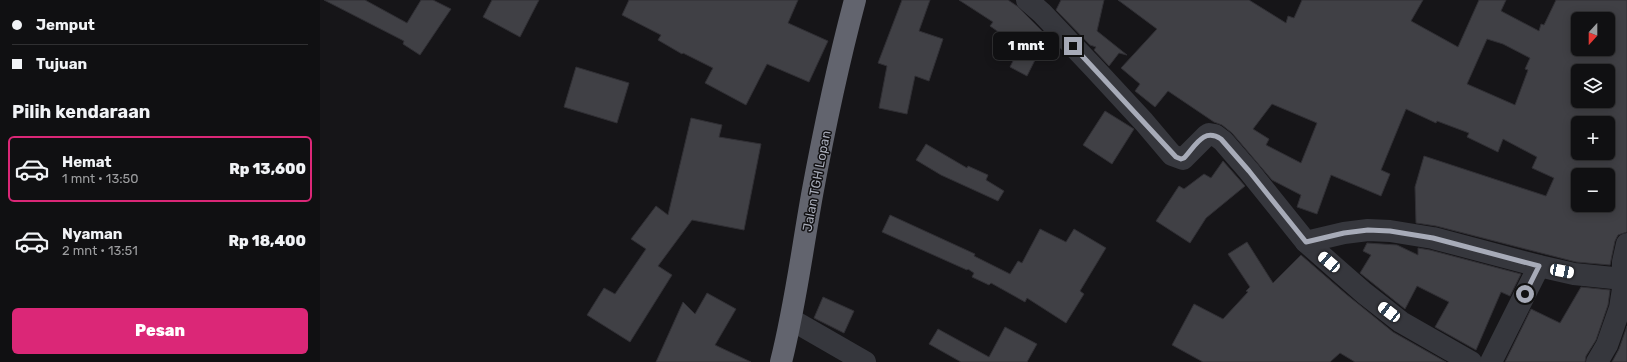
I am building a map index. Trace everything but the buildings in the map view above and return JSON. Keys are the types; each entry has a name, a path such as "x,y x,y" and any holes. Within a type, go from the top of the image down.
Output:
{"highway":[{"name":"Jalan TGH Lopan","path":"781,362 792,320 814,187 841,55 855,0"}],"street":[{"path":"1027,0 1042,13 1088,62 1144,122 1172,155 1183,159 1209,134 1218,138 1249,171 1306,242 1364,293 1401,322 1471,362"},
{"path":"1306,242 1344,233 1368,230 1390,231 1433,238 1574,274 1625,262 1622,298 1618,314 1607,345 1597,362"},
{"path":"1491,362 1539,266"},
{"path":"792,320 865,362"}],"route":[{"path":"1073,46 1144,122 1172,155 1181,159 1184,158 1202,138 1209,134 1215,135 1221,139 1249,171 1306,242 1344,233 1368,230 1390,231 1433,238 1539,266 1525,294"}]}
